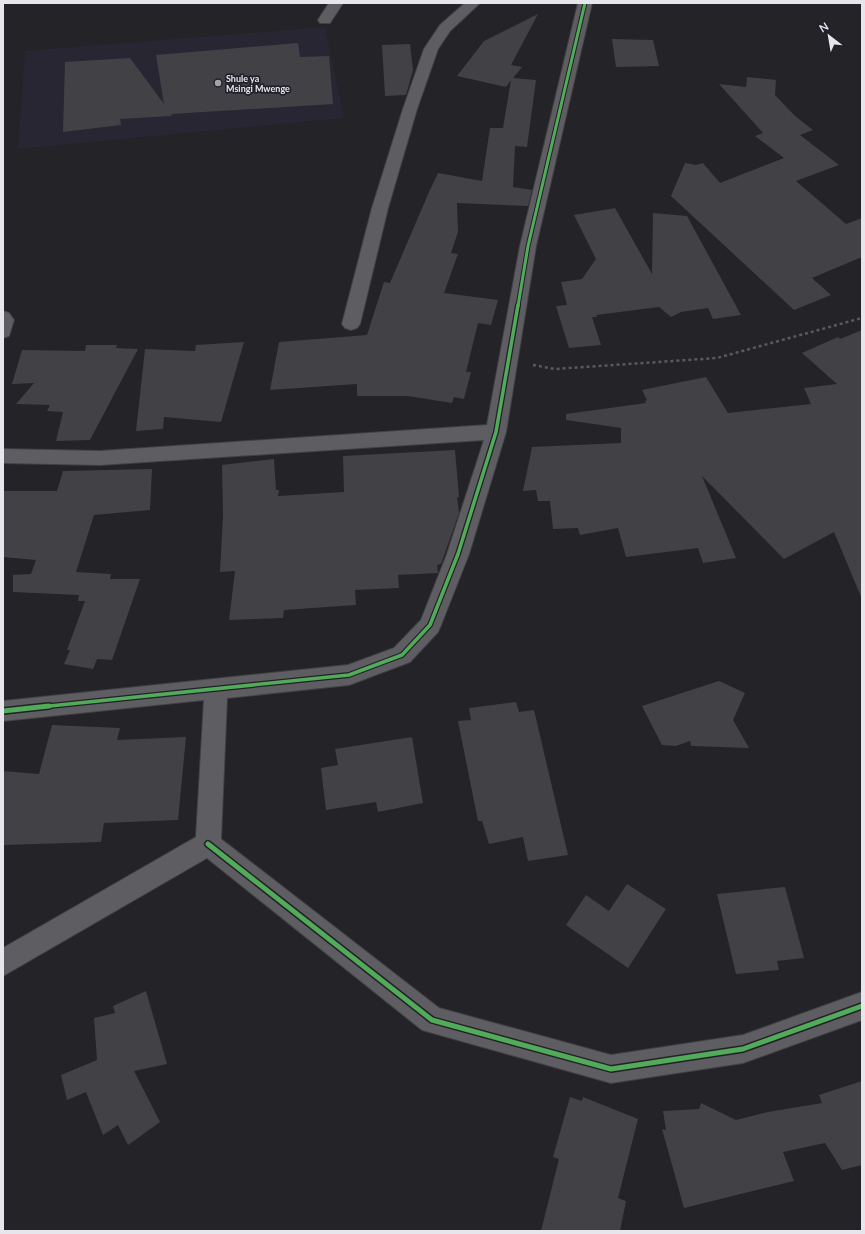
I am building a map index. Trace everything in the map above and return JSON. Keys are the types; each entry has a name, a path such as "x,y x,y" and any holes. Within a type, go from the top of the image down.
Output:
{"street":[{"path":"325,20 336,3"},
{"path":"351,324 380,208 410,109 431,49 445,28 473,3"},
{"path":"3,711 349,675 402,655 430,625 458,554 496,432 528,246 585,3"},
{"path":"3,317 5,320 3,332"},
{"path":"3,456 100,458 496,432"},
{"path":"208,844 216,690"},
{"path":"3,963 208,844"},
{"path":"208,844 432,1020 611,1069 743,1049 862,1006"}],"path":[{"path":"509,360 555,369 717,358 862,318"}],"shaded area":[{"path":"325,27 344,118 18,149 25,51"}],"building":[{"path":"538,14 511,65 522,67 513,78 536,80 527,147 515,146 513,187 532,190 528,206 457,203 458,232 451,253 458,254 444,293 498,300 491,325 478,323 466,372 471,372 464,399 454,397 452,403 408,396 357,396 357,384 270,390 279,342 367,335 384,282 390,283 438,173 482,181 490,128 503,128 511,80 506,87 457,76 484,41"},
{"path":"612,39 653,40 659,66 616,67"},
{"path":"298,43 300,57 329,56 333,104 171,114 172,116 120,119 121,125 63,132 65,62 130,58 164,104 156,55"},
{"path":"410,44 413,70 406,95 385,96 382,45"},
{"path":"747,77 776,80 775,95 795,116 813,130 800,135 839,165 796,181 846,224 862,218 862,257 812,278 831,295 794,310 671,196 685,163 696,165 703,163 720,183 784,158 755,136 763,133 719,84 746,87"},
{"path":"615,208 652,274 653,213 687,216 741,315 713,319 708,308 681,312 671,317 659,307 596,315 597,317 592,317 601,345 569,348 556,306 567,305 561,282 582,279 596,259 574,215"},
{"path":"862,330 862,599 834,532 784,559 702,476 736,558 703,563 698,548 626,557 618,528 580,535 578,528 553,529 550,501 538,501 536,490 523,491 532,447 621,443 621,428 566,420 566,414 646,403 645,401 647,400 642,390 706,377 728,413 811,404 804,388 837,384 802,353 838,337 840,339"},
{"path":"244,342 221,422 164,417 163,429 136,431 145,349 195,351 196,345"},
{"path":"86,345 117,345 116,348 138,349 90,440 56,441 63,412 47,411 50,405 16,404 34,383 12,384 22,350 85,351"},
{"path":"455,450 459,513 441,564 437,565 438,573 398,575 399,588 355,590 356,605 284,610 283,618 229,620 235,571 220,572 223,515 222,465 274,459 276,490 279,490 278,496 344,492 343,456"},
{"path":"152,469 150,510 94,515 76,572 111,574 110,579 140,579 112,660 97,659 93,669 64,664 70,650 67,650 85,601 78,601 79,595 13,592 13,575 31,574 36,560 3,557 3,491 57,491 63,471"},
{"path":"719,681 745,693 733,720 749,748 691,746 690,741 676,746 662,745 642,706"},
{"path":"516,702 519,712 534,710 568,855 528,861 523,837 489,844 482,821 478,821 458,721 471,720 469,708"},
{"path":"52,725 120,728 117,740 186,737 178,820 104,823 101,842 3,845 3,771 39,774"},
{"path":"412,737 423,803 378,812 376,802 326,810 321,768 338,765 335,749"},
{"path":"627,884 666,909 628,968 566,925 586,895 609,911"},
{"path":"785,887 804,958 777,961 779,970 736,974 717,894"},
{"path":"146,991 167,1064 134,1071 160,1122 128,1145 118,1125 103,1135 86,1092 67,1100 61,1075 97,1060 94,1018 115,1013 113,1006"},
{"path":"862,1081 862,1165 842,1170 825,1143 783,1152 794,1181 684,1208 662,1129 666,1130 663,1111 699,1109 701,1103 736,1120 768,1112 822,1103 819,1095"},
{"path":"570,1097 582,1101 583,1097 638,1119 618,1198 626,1201 620,1231 541,1231 559,1159 553,1157"}],"cycle path":[{"path":"3,711 349,675 402,655 430,625 458,554 496,432 528,246 585,3"},
{"path":"208,844 432,1020 611,1069 743,1049 862,1006"}],"place":[{"name":"Shule ya Msingi Mwenge","path":"218,83"}]}
